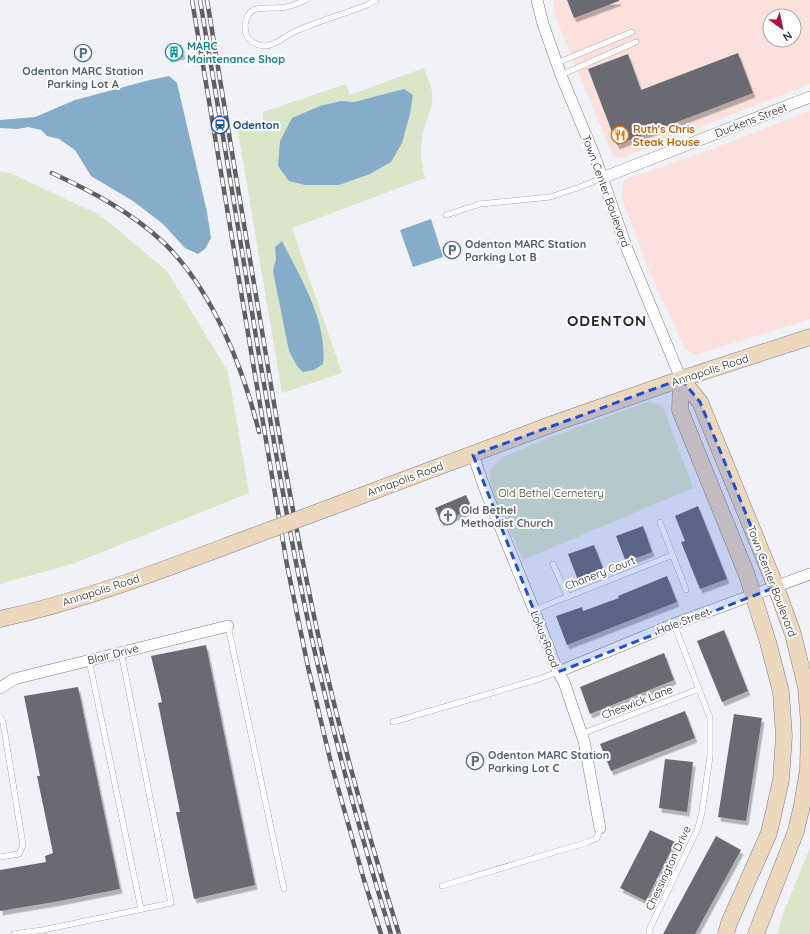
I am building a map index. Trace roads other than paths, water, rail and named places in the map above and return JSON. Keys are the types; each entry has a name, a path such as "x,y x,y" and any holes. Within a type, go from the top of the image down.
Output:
{"street":[{"name":"Town Center Boulevard","path":"537,0 543,24 557,64 602,178 627,249 681,379 700,402 776,587 793,634 806,687 809,724 808,770 796,831 756,934"},
{"name":"Duckens Street","path":"602,178 810,97"},
{"name":"Annapolis Road","path":"0,618 60,604 114,588 558,422 681,379 810,337"},
{"name":"Town Center Boulevard","path":"681,379 680,410 754,595 782,692 784,736 781,780 769,833 729,923 726,934"},
{"name":"Lokus Road","path":"473,455 486,492 558,672 564,682 581,734 596,801 600,828"},
{"name":"Hale Street","path":"558,672 674,624 810,574"},
{"name":"Blair Drive","path":"0,688 14,679 228,626"}],"lane":[{"path":"306,0 286,7 276,8 263,6 254,8 248,15 245,24 246,35 256,44 265,46 274,44 295,31 367,5 376,0"},
{"path":"557,64 632,32"},
{"path":"561,74 636,42"},
{"path":"446,215 480,204 550,197 602,178"},
{"path":"660,522 686,590"},
{"name":"Chanery Court","path":"534,610 673,555"},
{"path":"553,564 568,597"},
{"name":"Chessington Drive","path":"649,934 650,928 698,828 702,812 710,756 710,718 674,624"},
{"path":"228,626 284,889"},
{"path":"14,934 43,930 171,903 121,652"},
{"path":"89,660 141,910"},
{"path":"394,722 558,672"},
{"name":"Cheswick Lane","path":"581,734 699,688"},
{"path":"0,717 4,722 23,845 19,854 0,857"},
{"path":"442,886 588,842 597,838 600,828"}],"water":[{"path":"169,76 177,83 207,212 211,238 205,249 198,254 185,248 163,224 133,201 91,176 75,150 59,139 47,136 41,130 28,127 18,129 0,128 0,120 35,117 75,100"},
{"path":"404,89 413,95 410,114 402,143 391,162 370,174 339,185 305,185 289,181 278,166 280,141 292,118 320,106 341,101 354,102"},
{"path":"431,219 443,257 413,267 400,230"},
{"path":"282,241 311,300 321,332 323,364 314,370 303,372 297,366 289,351 273,271 276,259 275,247"}],"railway":[{"path":"192,0 287,565 308,667 331,763 381,934"},
{"path":"200,0 259,355 301,589 343,767 391,934"},
{"path":"207,0 290,497 306,579 332,695 350,764 399,934"},
{"path":"52,173 96,195 138,221 163,242 181,261 211,306 235,356 259,432"}],"place":[{"name":"MARC Maintenance Shop","path":"174,52"},
{"name":"Odenton MARC Station Parking Lot A","path":"83,53"},
{"name":"Odenton","path":"220,125"},
{"name":"Ruth's Chris Steak House","path":"620,135"},
{"name":"Odenton MARC Station Parking Lot B","path":"452,250"},
{"name":"Old Bethel Methodist Church","path":"448,516"},
{"name":"Odenton MARC Station Parking Lot C","path":"475,761"}],"district":[{"name":"ODENTON","path":"607,321"}],"park label":[{"name":"Old Bethel Cemetery","path":"551,493"}]}
